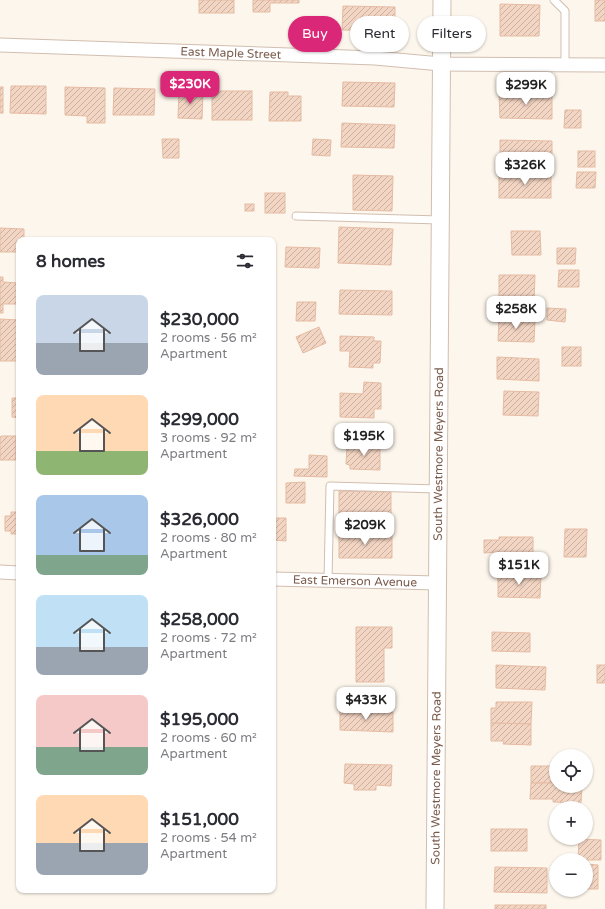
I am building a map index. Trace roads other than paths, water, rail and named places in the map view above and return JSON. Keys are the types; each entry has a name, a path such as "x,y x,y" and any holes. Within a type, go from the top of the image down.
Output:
{"street":[{"name":"South Westmore Meyers Road","path":"435,909 442,0"},
{"name":"East Maple Street","path":"0,45 375,58 441,64 605,65"},
{"path":"0,572 16,573"},
{"name":"East Emerson Avenue","path":"276,579 437,583"}],"lane":[{"path":"554,0 565,11 565,65"},
{"path":"296,216 440,220"},
{"path":"328,581 330,486 438,489"}]}
